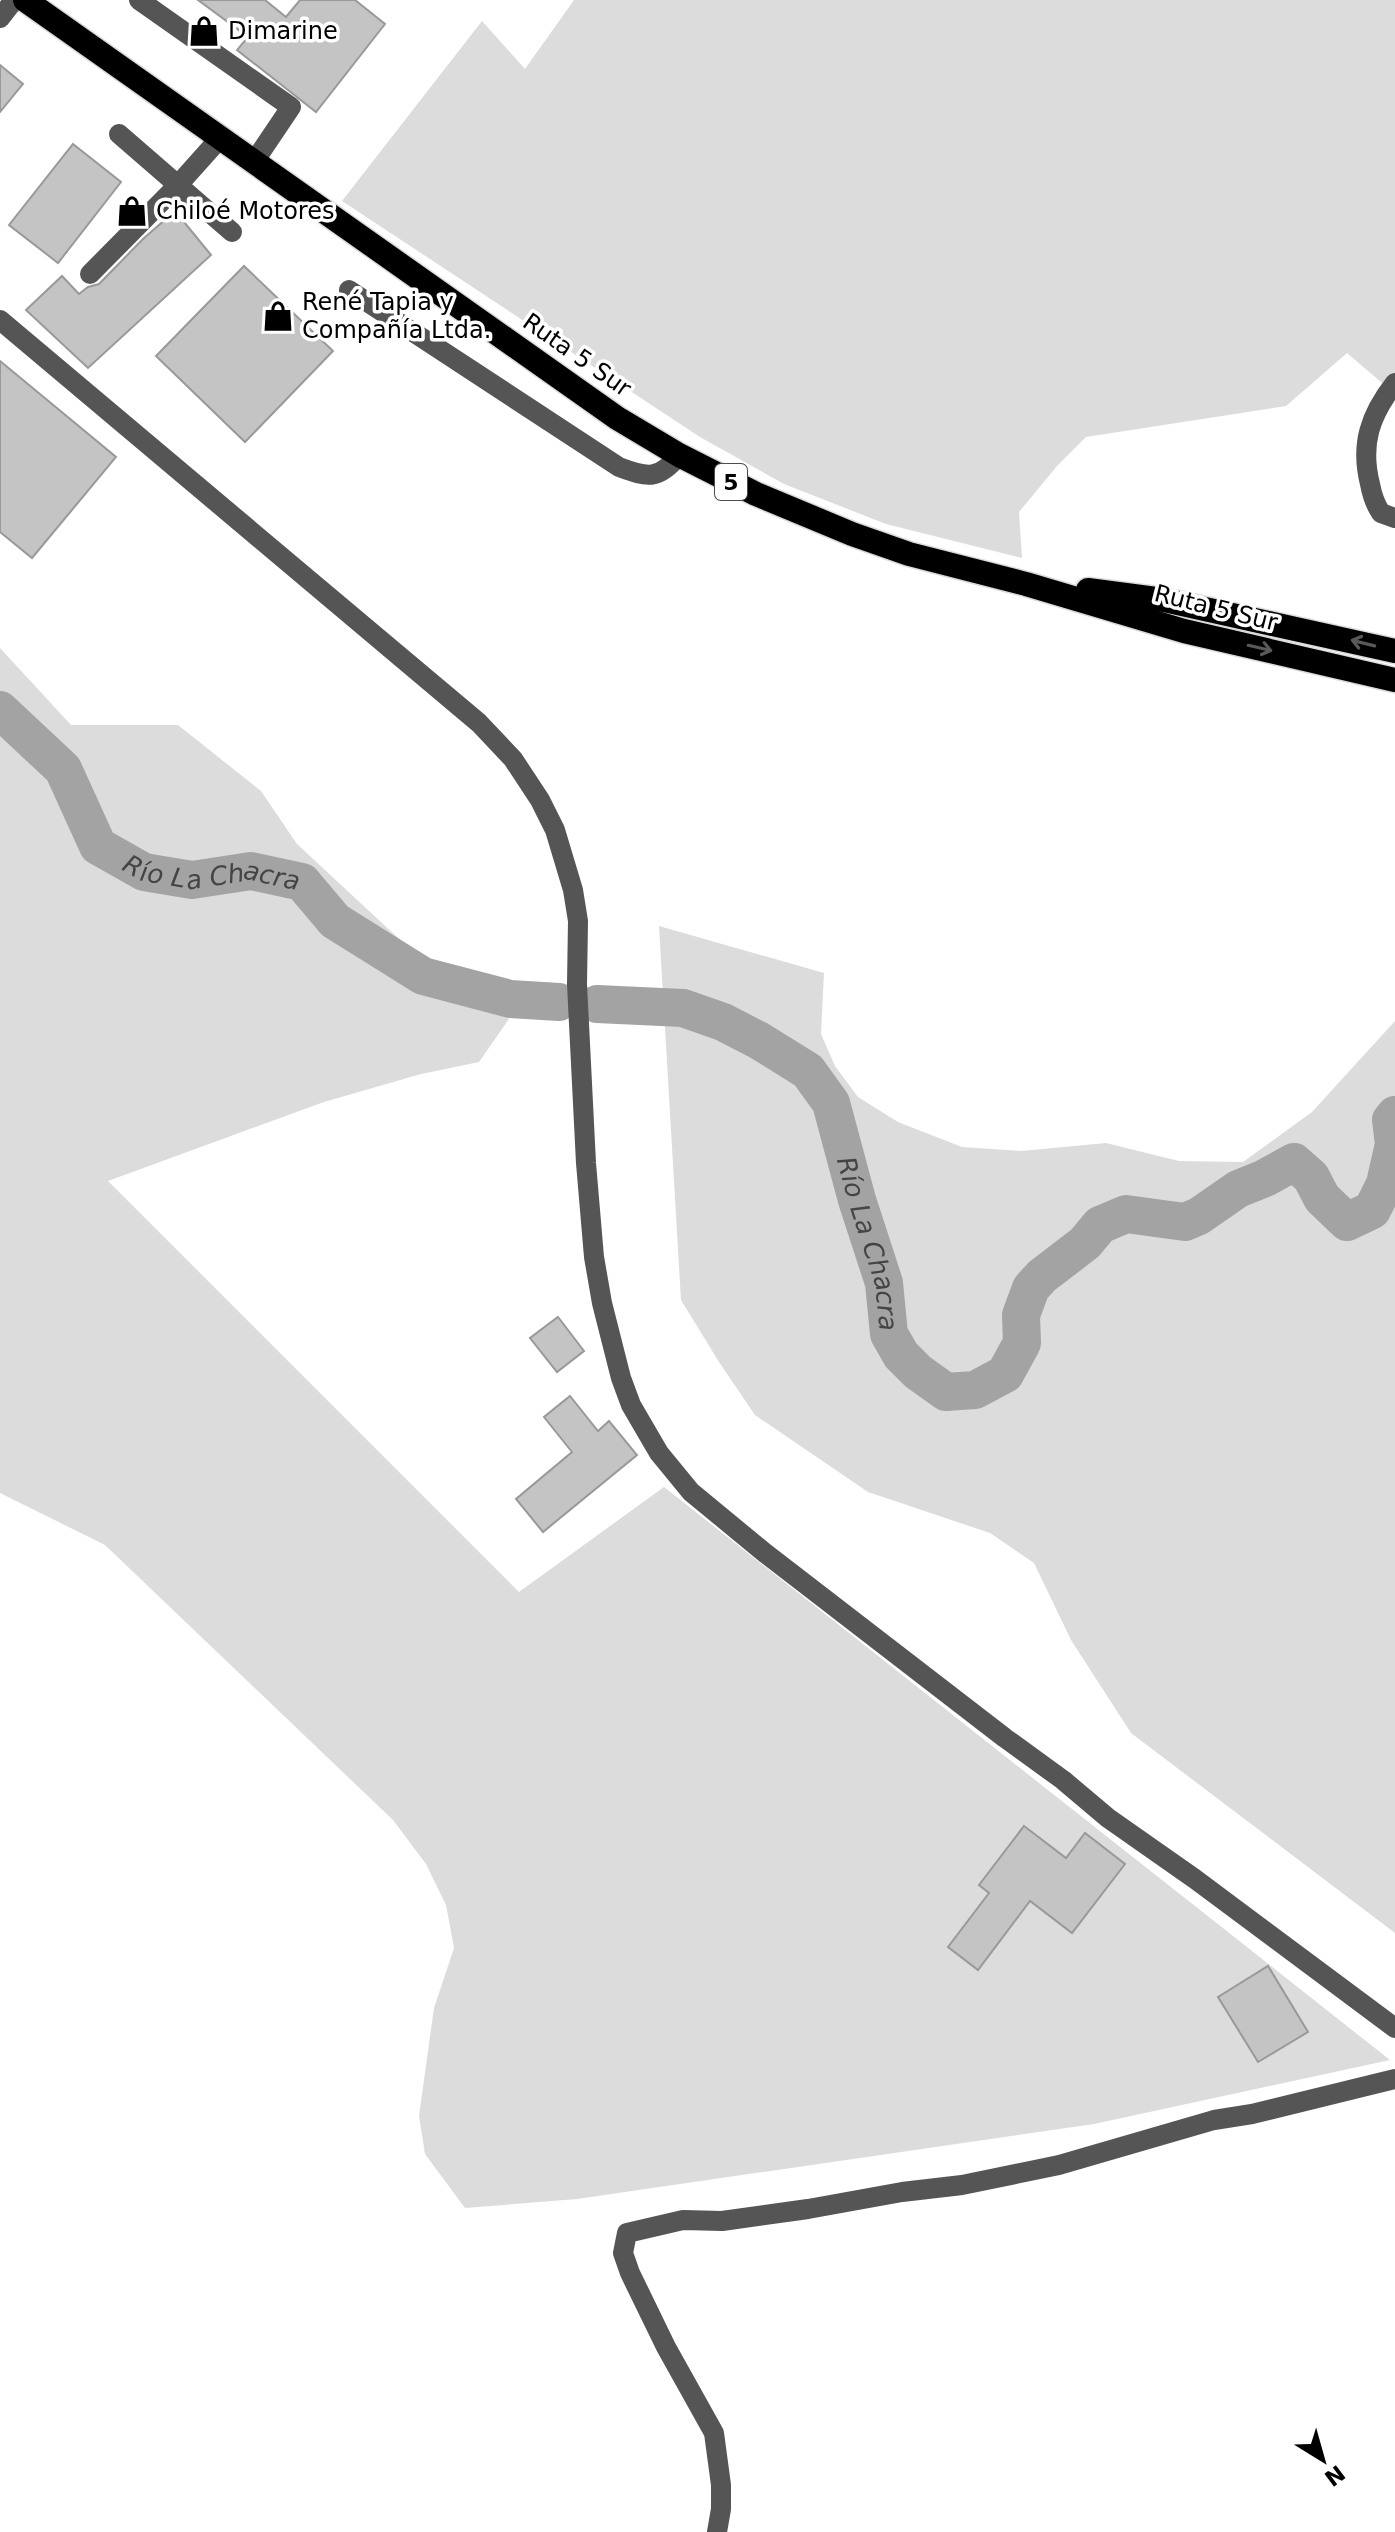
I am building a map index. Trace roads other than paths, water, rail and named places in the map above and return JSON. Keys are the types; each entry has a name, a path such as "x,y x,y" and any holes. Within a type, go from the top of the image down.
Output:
{"highway":[{"name":"Ruta 5 Sur","path":"25,0 617,418 679,455 756,494 909,554 1026,584 1184,631 1395,680"},
{"name":"Ruta 5 Sur","path":"1026,584 1164,600 1395,651"}],"street":[{"path":"0,18 14,0"},
{"path":"139,0 291,107 254,162"},
{"path":"119,134 232,232"},
{"path":"90,274 220,138"},
{"path":"349,290 619,467 641,474 653,474 667,470 679,455"},
{"path":"0,320 479,723 513,759 540,800 566,859 578,921 577,984 589,1210 602,1303 631,1405 674,1473 691,1492 765,1553 1063,1780 1108,1818 1395,2028"},
{"path":"1395,383 1377,410 1365,448 1365,465 1373,499 1381,513 1395,518"},
{"path":"717,2532 721,2485 714,2433 666,2347 630,2273 623,2253 627,2233 664,2223 722,2221 962,2185 1059,2165 1200,2124 1395,2079"}],"waterway":[{"name":"Río La Chacra","path":"0,710 63,769 98,846 144,872 192,880 251,871 302,882 335,921 423,976 510,999 559,1002"},
{"name":"Río La Chacra","path":"597,1004 683,1008 723,1022 808,1071 831,1103 857,1200 884,1283 889,1334 901,1355 946,1392 975,1390 1005,1374 1022,1343 1021,1315 1031,1288 1085,1243 1100,1225 1126,1214 1185,1222 1238,1189 1294,1162 1311,1177 1322,1198 1347,1222 1372,1210 1385,1184 1394,1144 1391,1120 1395,1115"}],"place":[{"name":"Dimarine","path":"204,31"},
{"name":"Chiloé Motores","path":"132,211"},
{"name":"René Tapia y Compañía Ltda.","path":"278,316"}]}
